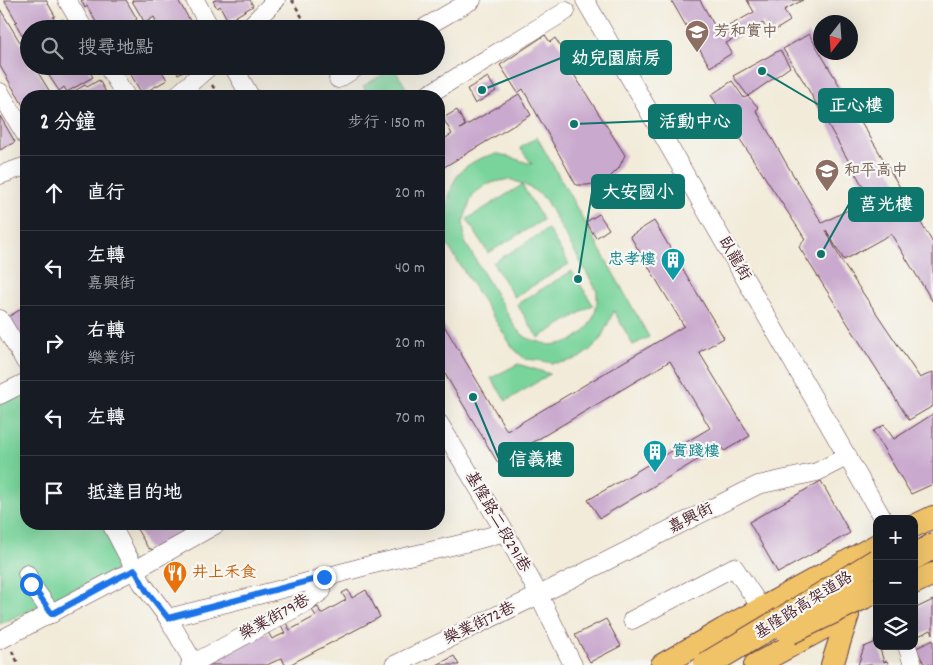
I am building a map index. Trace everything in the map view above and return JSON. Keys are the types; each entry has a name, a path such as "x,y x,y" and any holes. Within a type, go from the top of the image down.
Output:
{"highway":[{"path":"918,538 933,529"},
{"path":"918,554 933,546"},
{"path":"918,570 933,562"},
{"name":"基隆路高架道路","path":"706,665 723,648 873,563"},
{"path":"769,656 790,627 873,579"},
{"name":"基隆路高架道路","path":"723,648 790,632 873,592"}],"main road":[{"path":"918,524 933,517"},
{"path":"662,665 723,648 762,609 873,547"},
{"path":"918,581 933,574"},
{"path":"769,656 786,610 812,581"},
{"path":"769,656 873,603"},
{"path":"832,665 848,615"}],"street":[{"path":"67,0 79,20"},
{"path":"195,0 206,20"},
{"path":"256,20 276,0"},
{"path":"438,20 472,0"},
{"name":"臥龍街","path":"585,0 881,515"},
{"path":"436,90 566,11"},
{"path":"113,75 122,90"},
{"path":"183,90 200,75"},
{"path":"238,75 247,90"},
{"path":"338,79 344,75"},
{"path":"0,92 20,126"},
{"path":"0,175 20,168"},
{"path":"0,319 20,353"},
{"path":"0,395 20,385"},
{"name":"基隆路二段291巷","path":"445,434 505,532 539,595 573,665"},
{"name":"嘉興街","path":"539,595 758,485 817,472 848,456"},
{"path":"115,530 146,590 168,618 193,664"},
{"path":"0,640 135,570 206,530"},
{"path":"168,618 505,532"},
{"path":"632,620 734,567 762,609"},
{"path":"27,574 31,584 52,614"},
{"name":"樂業街79巷","path":"193,664 307,602 322,591 324,577"},
{"name":"樂業街72巷","path":"394,665 539,595"},
{"path":"909,650 913,665"}],"path":[{"path":"292,0 304,20"}],"green space":[{"path":"382,75 398,75 407,90 365,90 363,86"},
{"path":"537,137 649,337 633,345 614,311 600,340 579,358 552,363 525,359 513,348 446,243 445,225 447,204 453,184 463,169 479,159 496,154 532,164 520,148","holes":["509,179 532,189 545,199 597,291 595,314 588,327 572,341 549,345 527,338 517,330 465,242 463,222 471,199 476,192 486,185"]},
{"path":"522,185 543,220 488,253 467,219"},
{"path":"548,229 569,264 514,297 493,263"},
{"path":"572,271 593,305 538,338 517,304"},
{"path":"518,364 550,374 506,401 491,378"},
{"path":"20,389 20,530 113,530 132,563 0,624 0,399"}],"building":[{"path":"4,0 46,0 55,16 53,17 54,20 20,20 20,31 15,22 17,22"},
{"path":"81,0 126,0 137,19 95,20 87,6 85,8"},
{"path":"178,0 190,20 156,20 154,17 150,20 143,20 132,1"},
{"path":"250,0 253,6 227,20 220,6 217,8 213,1"},
{"path":"671,0 700,0 718,32 754,12 747,0 803,0 784,10 790,21 769,34 763,23 726,43 732,53 710,67"},
{"path":"0,9 20,42 20,75 40,75 49,90 20,90 20,100 0,66"},
{"path":"809,34 813,41 813,60 824,60 933,243 933,302 891,234 844,260 826,230 842,262 920,378 933,372 933,406 909,420 799,247 805,239 711,95 732,81 744,98 748,96 759,108 756,110 822,223 870,199 804,82 783,49"},
{"path":"545,35 550,42 555,38 570,61 566,62 625,155 619,168 609,178 598,183 576,185 523,89 518,93 500,65"},
{"path":"780,50 790,67 748,96 733,76"},
{"path":"49,75 92,75 93,77 70,90 66,90 64,87 58,90"},
{"path":"131,75 164,75 167,80 149,90 140,90"},
{"path":"488,77 496,91 475,104 467,89"},
{"path":"99,80 105,90 76,90 85,85 87,87"},
{"path":"519,94 531,115 445,166 445,138 452,134 445,122 445,117 457,110 465,125 460,129"},
{"path":"0,116 15,142 0,150"},
{"path":"599,214 609,229 596,238 586,222"},
{"path":"654,221 724,338 699,352 750,436 724,451 721,446 600,518 588,500 710,428 670,361 498,463 445,374 445,327 507,431 684,326 630,236"},
{"path":"20,310 19,335 8,317"},
{"path":"933,414 933,484 911,494 873,431 884,425 894,439"},
{"path":"821,481 850,533 778,573 749,522"},
{"path":"138,530 181,530 183,533 154,550 148,548"},
{"path":"348,590 352,598 366,590 380,617 289,665 285,665 282,658 267,665 204,665 268,632 272,639 285,633 281,625 286,623 290,630 316,616 312,610 318,607 321,614 346,600 342,593"},
{"path":"933,600 933,634 931,630 918,636 918,607"},
{"path":"606,619 621,646 590,662 575,635"},
{"path":"933,640 933,665 925,665 917,650 918,647"},
{"path":"873,643 873,650 880,650 884,662 887,661 889,665 858,665 864,647"},
{"path":"454,656 459,665 437,665"}],"place":[{"name":"芳和實中","path":"697,53"},
{"name":"正心樓","path":"762,71"},
{"name":"幼兒園廚房","path":"482,90"},
{"name":"活動中心","path":"574,124"},
{"name":"和平高中","path":"827,192"},
{"name":"莒光樓","path":"821,254"},
{"name":"大安國小","path":"578,279"},
{"name":"忠孝樓","path":"673,281"},
{"name":"信義樓","path":"473,397"},
{"name":"實踐樓","path":"655,473"},
{"name":"井上禾食","path":"175,594"}],"route":[{"path":"31,584 52,614 135,570 146,590 168,618 324,577"}]}
